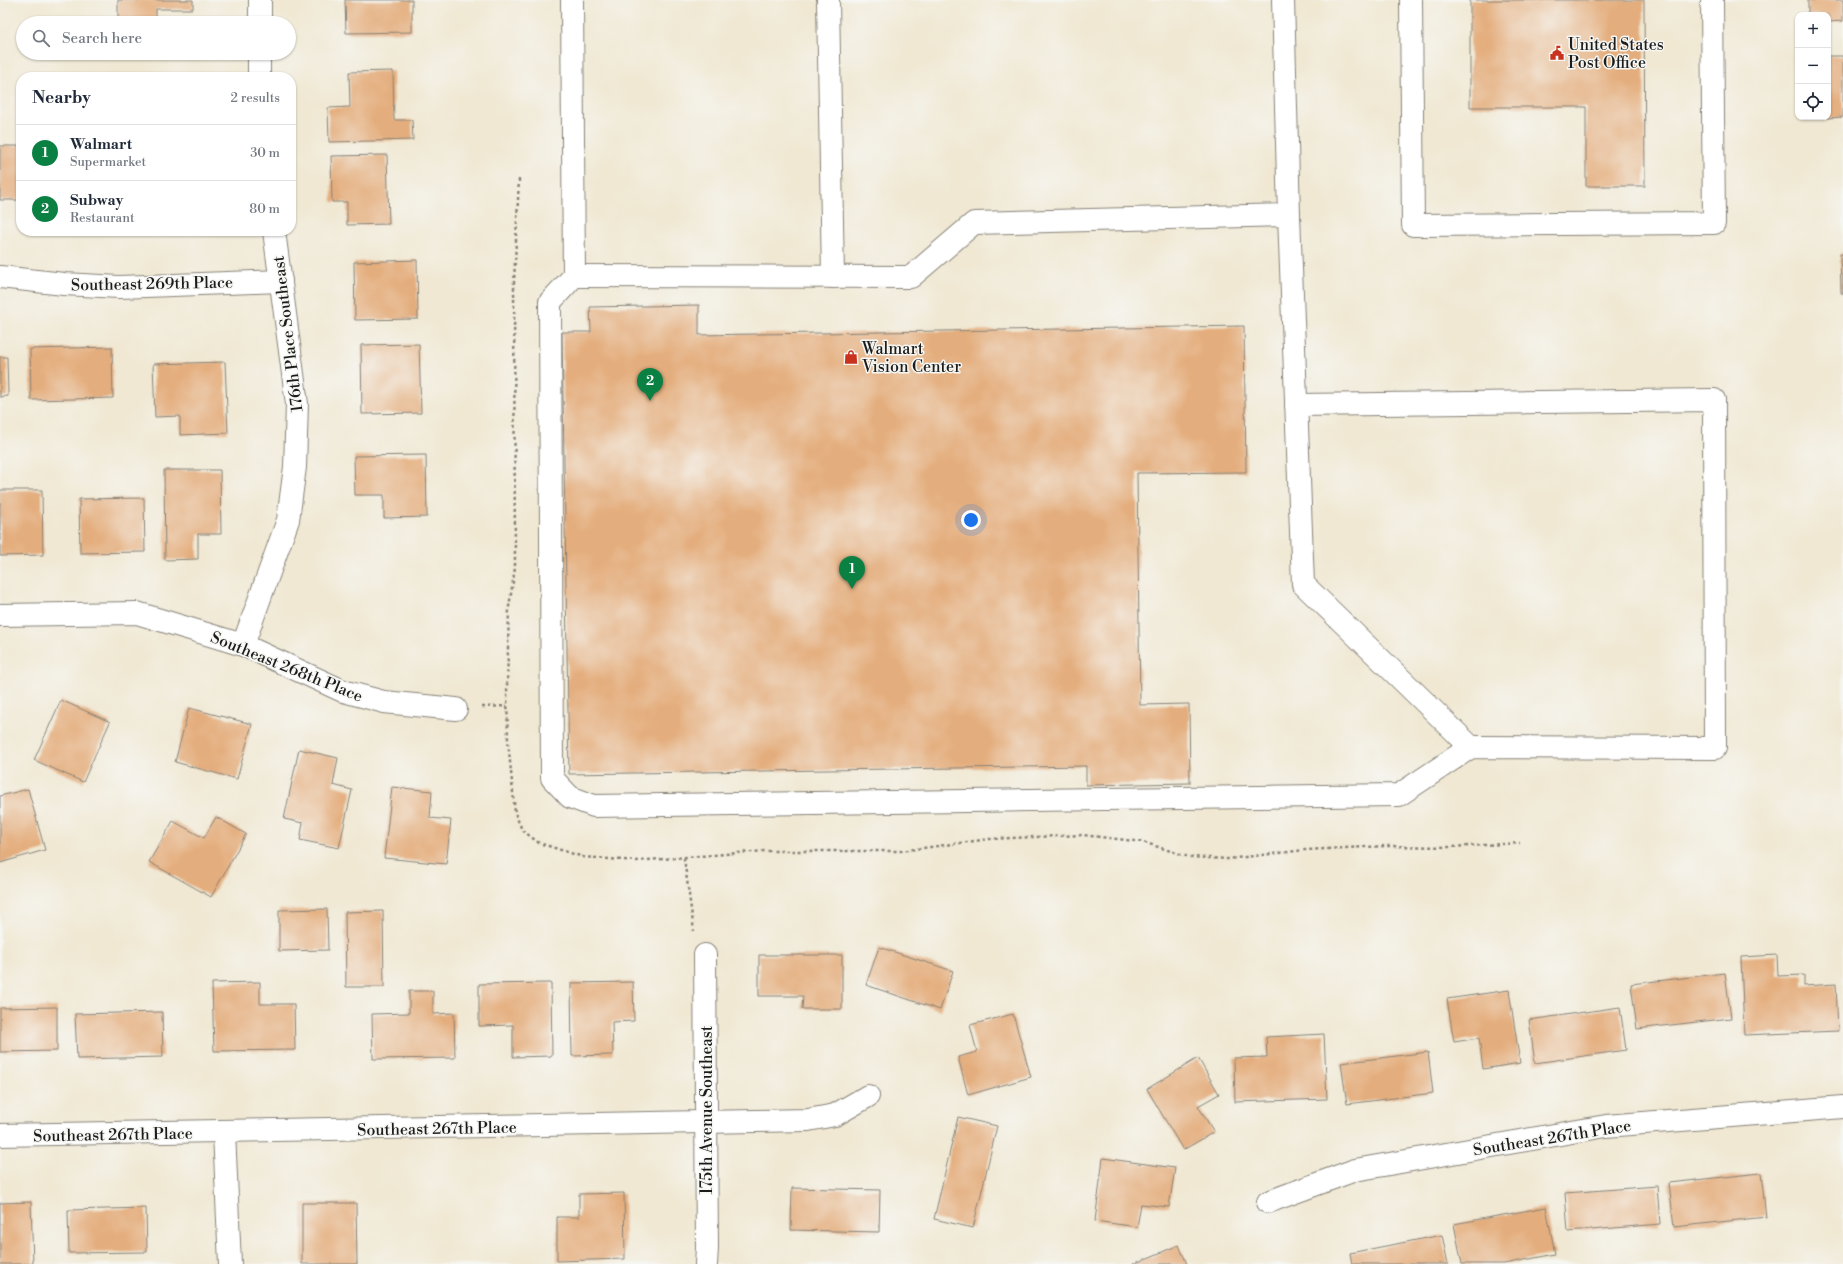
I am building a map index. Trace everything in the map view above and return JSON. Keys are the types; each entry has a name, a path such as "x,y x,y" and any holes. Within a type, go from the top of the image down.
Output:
{"street":[{"path":"260,0 260,16"},
{"path":"572,0 574,276 550,302 552,778 570,797 594,806 1399,795 1471,747 1716,748 1714,400 1296,405"},
{"path":"828,0 833,277"},
{"path":"1283,0 1289,215 1303,584 1471,747"},
{"path":"1411,0 1413,225 1714,223 1712,0"},
{"path":"259,60 259,72"},
{"path":"574,276 911,277 974,223 1289,215"},
{"name":"176th Place Southeast","path":"243,645 288,520 295,467 297,404 275,236"},
{"name":"Southeast 269th Place","path":"0,277 64,284 118,287 281,281"},
{"name":"Southeast 268th Place","path":"0,615 137,613 243,645 343,691 384,702 456,709"},
{"name":"175th Avenue Southeast","path":"705,955 707,1123 706,1264"},
{"name":"Southeast 267th Place","path":"0,1135 808,1120 835,1115 868,1096"},
{"name":"Southeast 267th Place","path":"1268,1202 1355,1170 1606,1126 1843,1107"},
{"path":"224,1132 230,1264"}],"path":[{"path":"705,955 694,930 684,858 764,851 901,852 989,839 1083,835 1143,842 1189,857 1228,860 1306,850 1386,846 1450,848 1520,843"}],"building":[{"path":"118,0 193,0 193,9 156,9 156,16 118,16"},
{"path":"345,0 412,0 412,32 346,33"},
{"name":"United States Post Office","path":"1470,0 1644,0 1645,186 1586,186 1586,107 1470,107"},
{"path":"1808,0 1843,0 1843,21 1831,22 1831,12 1808,12"},
{"path":"1831,56 1843,56 1843,117 1831,118"},
{"path":"393,71 394,120 412,120 413,140 329,142 328,108 350,107 349,72"},
{"path":"0,146 16,146 16,200 0,200"},
{"path":"387,155 389,224 347,225 347,202 332,202 331,156"},
{"path":"1840,254 1843,254 1843,293 1841,293"},
{"path":"417,260 418,319 355,320 354,262"},
{"path":"699,305 699,335 1244,326 1246,472 1137,473 1140,705 1189,704 1190,783 1086,785 1086,766 569,774 562,332 591,332 590,307"},
{"path":"419,344 421,413 362,414 361,345"},
{"path":"112,347 113,398 31,400 30,349"},
{"path":"0,357 7,357 8,396 0,397"},
{"path":"225,362 228,433 180,435 180,416 155,417 153,364"},
{"path":"426,455 427,517 384,518 384,495 355,495 354,456"},
{"path":"164,470 220,470 221,534 198,534 198,559 165,560"},
{"path":"0,490 42,490 43,555 0,556"},
{"path":"144,498 145,552 80,553 79,499"},
{"path":"61,700 110,722 83,782 34,760"},
{"path":"189,708 252,724 237,779 175,762"},
{"path":"299,749 338,758 333,785 352,790 339,848 300,840 303,823 284,819"},
{"path":"392,787 432,791 430,818 451,820 446,864 384,858"},
{"path":"28,789 45,850 0,863 0,796"},
{"path":"216,817 246,834 211,897 149,862 173,821 204,838"},
{"path":"327,909 328,950 279,951 279,910"},
{"path":"383,911 384,987 346,987 345,912"},
{"path":"879,947 953,971 940,1010 866,985"},
{"path":"759,955 842,955 842,1009 802,1009 803,996 759,996"},
{"path":"1777,955 1778,976 1804,975 1804,986 1836,984 1838,1031 1744,1035 1741,957"},
{"path":"1725,973 1731,1018 1637,1029 1631,984"},
{"path":"260,982 260,1004 294,1004 295,1050 214,1051 212,983"},
{"path":"633,982 634,1021 612,1022 613,1055 572,1056 571,983"},
{"path":"551,983 552,1056 513,1057 513,1025 479,1026 479,984"},
{"path":"1509,990 1520,1063 1483,1069 1479,1038 1454,1042 1447,999"},
{"path":"409,991 433,991 433,1014 454,1013 455,1058 373,1059 372,1014 409,1013"},
{"path":"57,1007 57,1051 0,1052 0,1008"},
{"path":"1620,1007 1626,1050 1535,1063 1529,1020"},
{"path":"162,1012 163,1057 77,1059 75,1014"},
{"path":"1013,1014 1031,1077 968,1095 958,1057 977,1052 970,1025"},
{"path":"1324,1034 1327,1099 1235,1102 1234,1058 1267,1057 1266,1037"},
{"path":"1428,1052 1433,1093 1347,1104 1341,1063"},
{"path":"1198,1058 1219,1094 1198,1106 1214,1132 1183,1150 1147,1089"},
{"path":"958,1117 997,1126 973,1228 934,1219"},
{"path":"1103,1158 1175,1168 1169,1207 1141,1204 1137,1227 1095,1221"},
{"path":"1761,1173 1766,1217 1674,1227 1669,1183"},
{"path":"1657,1186 1660,1224 1568,1232 1565,1193"},
{"path":"792,1188 880,1190 879,1232 791,1230"},
{"path":"624,1193 625,1259 557,1261 557,1217 579,1217 579,1194"},
{"path":"31,1202 33,1264 0,1264 0,1203"},
{"path":"302,1203 356,1203 357,1264 302,1264"},
{"path":"1546,1207 1555,1254 1504,1264 1462,1264 1454,1224"},
{"path":"146,1208 147,1252 69,1253 68,1210"},
{"path":"1442,1235 1448,1264 1352,1264 1350,1253"},
{"path":"1179,1245 1187,1264 1133,1264"}],"place":[{"name":"United States Post Office","path":"1557,53"},
{"name":"Walmart Vision Center","path":"851,357"},
{"name":"Subway","path":"650,401"},
{"name":"Walmart","path":"852,589"}]}
